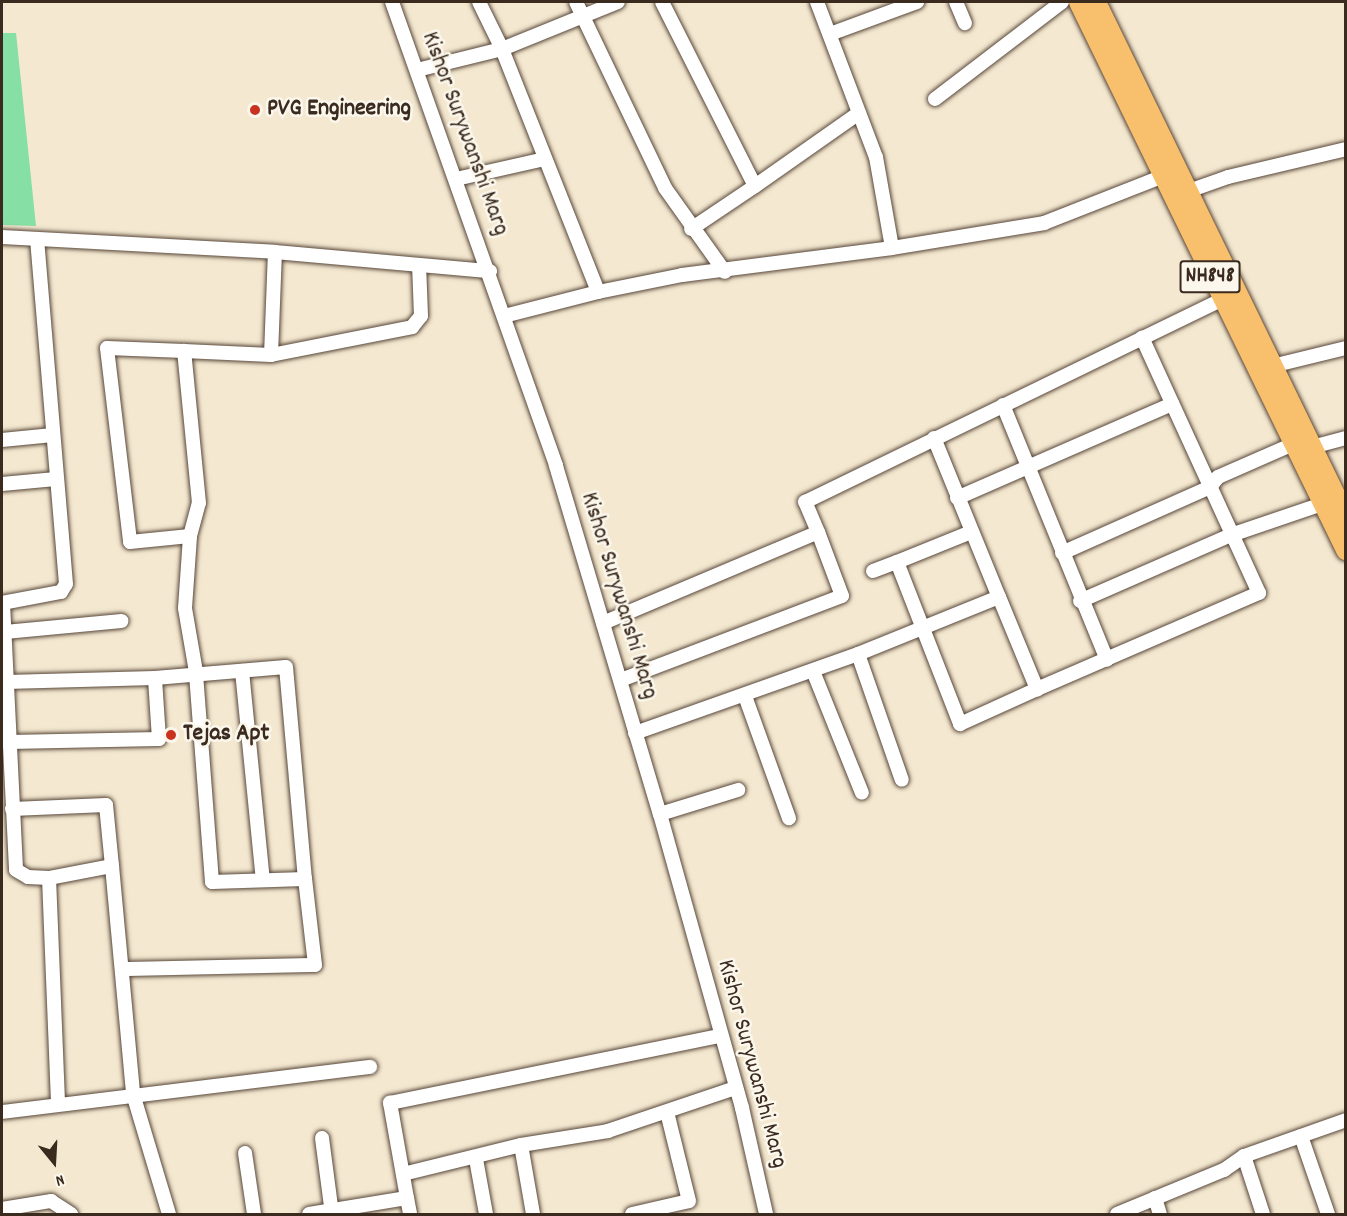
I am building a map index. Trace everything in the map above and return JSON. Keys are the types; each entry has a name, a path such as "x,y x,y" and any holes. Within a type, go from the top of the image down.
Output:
{"highway":[{"name":"NH848","path":"1079,2 1110,50 1229,296 1291,445 1346,517"},
{"name":"NH848","path":"1096,2 1110,50"},
{"name":"NH848","path":"1229,296 1272,366 1312,447 1335,500 1346,550"}],"street":[{"name":"Kishor Surywanshi Marg","path":"392,2 490,271 556,466 580,557 621,680 660,814 735,1088 766,1215"},
{"path":"479,2 502,49 598,292"},
{"path":"576,2 665,188 691,229 725,272"},
{"path":"417,70 502,49 618,2"},
{"path":"662,2 755,186"},
{"path":"817,2 876,157 892,248"},
{"path":"830,34 917,2"},
{"path":"956,2 965,23"},
{"path":"935,99 1062,2"},
{"path":"691,229 859,113"},
{"path":"1179,195 1228,177 1346,149"},
{"path":"456,180 545,159"},
{"path":"504,316 598,292 682,275 725,272 1044,224 1169,174"},
{"path":"2,237 274,252 490,271"},
{"path":"37,240 64,589 2,603 9,742 6,775 12,809 16,870 28,877 49,878 112,866"},
{"path":"271,355 274,252"},
{"path":"190,536 130,542 107,348 271,355 412,327 421,316 418,265"},
{"path":"621,680 842,596 805,502 1229,296"},
{"path":"897,562 925,629 960,724 1259,593 1142,337"},
{"path":"1272,366 1346,348"},
{"path":"184,351 199,503 190,536 184,608 195,672 212,882 305,879"},
{"path":"957,498 1172,404"},
{"path":"1003,405 1080,601 1107,660"},
{"path":"2,440 53,435"},
{"path":"934,438 970,532 1037,689"},
{"path":"1312,447 1346,438"},
{"path":"1062,553 1210,487 1218,477 1291,445"},
{"path":"2,484 56,479"},
{"path":"1080,601 1231,535 1335,500"},
{"path":"603,623 818,532"},
{"path":"873,572 970,532"},
{"path":"636,733 813,671 925,629 999,597"},
{"path":"5,632 122,621"},
{"path":"858,654 902,780"},
{"path":"6,682 154,678 195,672 286,667 315,965 123,969"},
{"path":"242,671 262,880"},
{"path":"813,671 862,793"},
{"path":"9,742 159,739 154,678"},
{"path":"744,696 789,818"},
{"path":"660,814 738,790"},
{"path":"12,809 106,805 133,1094 170,1215"},
{"path":"49,878 58,1103"},
{"path":"410,1215 390,1103 720,1036"},
{"path":"2,1112 58,1103 370,1067"},
{"path":"403,1174 476,1159 521,1145 608,1131 735,1088"},
{"path":"632,1215 689,1201 667,1112"},
{"path":"1117,1215 1224,1170 1244,1156 1346,1120"},
{"path":"1301,1136 1328,1215"},
{"path":"322,1138 331,1212"},
{"path":"521,1145 533,1215"},
{"path":"245,1153 254,1215"},
{"path":"1244,1156 1263,1215"},
{"path":"476,1159 486,1215"},
{"path":"309,1215 407,1198"},
{"path":"1155,1198 1160,1215"},
{"path":"2,1209 51,1201 71,1215"}],"green space":[{"path":"2,33 16,33 36,226 2,225"}],"place":[{"name":"PVG Engineering","path":"255,110"},
{"name":"Tejas Apt","path":"171,735"}]}
